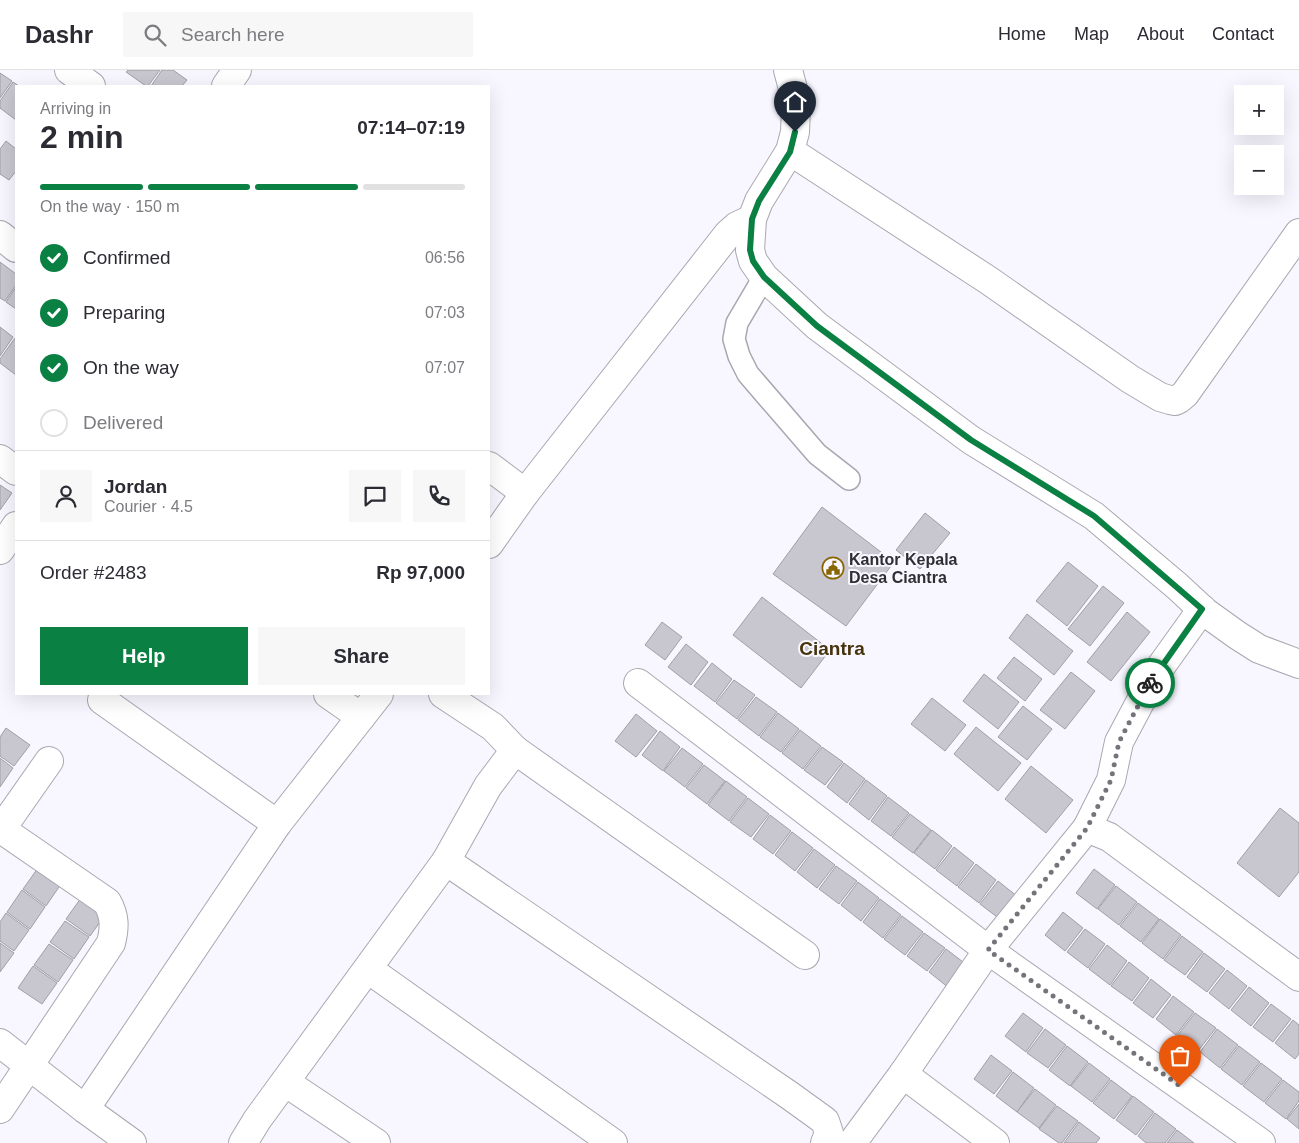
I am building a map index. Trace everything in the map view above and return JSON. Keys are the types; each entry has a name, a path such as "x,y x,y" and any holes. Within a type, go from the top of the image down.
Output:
{"street":[{"path":"68,70 90,85"},
{"path":"227,85 237,70"},
{"path":"788,70 794,89 796,108 795,132 790,152 759,201 752,219 750,250 753,261 764,277 817,326 971,440 1094,516 1202,609 1236,634 1259,648 1299,664"},
{"path":"790,152 988,280 1130,379 1160,397 1170,400 1179,399 1185,394 1299,232"},
{"path":"490,543 525,493 728,234 737,226 752,219"},
{"path":"0,235 15,247"},
{"path":"0,459 15,470"},
{"path":"490,467 525,493"},
{"path":"0,550 15,528"},
{"path":"852,1143 903,1074 988,950 1087,828 1111,780 1119,742 1149,684 1202,609"},
{"path":"638,683 988,950 1261,1143"},
{"path":"329,695 361,717"},
{"path":"85,1109 277,824 378,695"},
{"path":"444,695 493,728 514,750 805,955"},
{"path":"102,700 277,824"},
{"path":"243,1143 446,860 488,786 514,750"},
{"path":"0,1109 111,943 114,930 114,918 107,902 1,830 48,761"},
{"path":"1087,828 1109,837 1299,977"},
{"path":"446,860 804,1105 825,1122 829,1132 825,1143"},
{"path":"368,969 613,1143"},
{"path":"0,1043 132,1143"},
{"path":"903,1074 995,1143"},
{"path":"286,1082 376,1143"}],"lane":[{"path":"764,277 737,323 734,338 739,356 748,374 817,454 849,479"}],"building":[{"path":"128,70 160,70 149,85 145,85 126,72"},
{"path":"162,70 173,70 187,80 183,85 152,85"},
{"path":"0,73 12,81 0,98"},
{"path":"13,82 18,85 15,85 15,119 0,108 0,101"},
{"path":"6,141 15,148 15,172 9,180 0,174 0,149"},
{"path":"0,262 15,273 15,286 5,301 0,298"},
{"path":"15,288 15,308 6,302"},
{"path":"0,327 13,337 0,356"},
{"path":"15,338 15,374 0,363 0,359"},
{"path":"0,485 12,493 0,510"},
{"name":"Kantor Kepala Desa Ciantra","path":"822,507 894,562 846,626 773,574"},
{"path":"925,513 950,533 920,569 896,550"},
{"path":"1068,562 1098,586 1067,626 1036,601"},
{"path":"1103,586 1124,603 1090,646 1068,629"},
{"path":"762,597 830,650 801,688 733,635"},
{"path":"1127,612 1150,632 1111,681 1087,662"},
{"path":"1027,614 1073,651 1054,675 1009,638"},
{"path":"662,622 682,637 665,660 645,645"},
{"path":"686,644 708,662 691,685 668,667"},
{"path":"1014,657 1042,679 1025,701 997,678"},
{"path":"712,663 732,679 715,702 694,686"},
{"path":"1071,672 1095,691 1065,729 1040,710"},
{"path":"984,674 1019,702 998,729 963,701"},
{"path":"734,680 755,695 737,719 716,703"},
{"path":"756,697 777,712 759,736 738,720"},
{"path":"932,698 966,725 945,751 911,724"},
{"path":"1023,706 1052,729 1027,760 998,737"},
{"path":"778,713 799,729 781,752 760,737"},
{"path":"636,714 657,731 636,757 615,741"},
{"path":"976,727 1021,763 998,791 954,754"},
{"path":"6,728 30,745 14,766 0,756 0,737"},
{"path":"800,730 821,746 803,769 782,753"},
{"path":"660,731 680,747 663,771 642,755"},
{"path":"822,747 843,762 825,785 804,770"},
{"path":"682,748 703,764 685,787 664,771"},
{"path":"0,758 13,768 0,787"},
{"path":"844,763 865,779 847,803 827,787"},
{"path":"704,765 725,781 707,804 686,788"},
{"path":"1031,766 1073,800 1046,833 1005,799"},
{"path":"866,780 887,796 869,820 849,804"},
{"path":"726,781 747,797 729,821 708,805"},
{"path":"888,797 909,813 891,836 871,821"},
{"path":"748,798 769,814 751,837 730,822"},
{"path":"1280,808 1299,823 1299,872 1279,897 1237,863"},
{"path":"910,814 931,830 913,853 892,837"},
{"path":"770,815 791,831 773,854 753,839"},
{"path":"932,830 952,846 935,869 914,853"},
{"path":"792,832 813,848 795,871 775,855"},
{"path":"954,847 974,863 957,886 936,870"},
{"path":"814,849 835,865 817,888 797,872"},
{"path":"976,864 996,880 979,903 958,887"},
{"path":"836,866 857,881 839,904 819,889"},
{"path":"38,868 61,884 46,906 23,889"},
{"path":"1094,869 1115,885 1097,909 1076,893"},
{"path":"998,881 1018,897 1001,920 980,904"},
{"path":"858,882 879,898 861,921 841,905"},
{"path":"1116,886 1137,902 1119,925 1098,909"},
{"path":"22,890 45,907 30,929 7,912"},
{"path":"81,898 105,915 90,936 66,919"},
{"path":"880,899 901,915 883,938 863,922"},
{"path":"1138,903 1159,919 1141,942 1120,926"},
{"path":"1063,912 1083,928 1065,951 1045,935"},
{"path":"6,913 29,930 14,951 0,941 0,922"},
{"path":"902,916 923,932 905,955 884,939"},
{"path":"1160,919 1181,935 1163,959 1142,943"},
{"path":"65,921 89,937 74,959 50,942"},
{"path":"1085,929 1105,944 1088,968 1067,952"},
{"path":"924,933 945,948 927,971 907,956"},
{"path":"1182,936 1203,952 1185,975 1164,960"},
{"path":"0,943 14,953 0,972"},
{"path":"49,944 73,960 58,982 34,965"},
{"path":"1107,945 1127,961 1110,985 1089,969"},
{"path":"946,949 967,965 949,988 929,972"},
{"path":"1204,953 1225,969 1207,992 1187,977"},
{"path":"1129,962 1149,978 1132,1001 1111,986"},
{"path":"33,966 57,983 42,1004 18,988"},
{"path":"1227,970 1247,986 1229,1009 1209,993"},
{"path":"1151,979 1171,995 1153,1018 1133,1003"},
{"path":"1249,987 1269,1003 1251,1026 1231,1010"},
{"path":"1173,996 1194,1012 1176,1035 1156,1019"},
{"path":"1271,1004 1291,1019 1273,1042 1253,1027"},
{"path":"1023,1013 1043,1028 1026,1052 1005,1036"},
{"path":"1195,1013 1216,1028 1198,1051 1177,1036"},
{"path":"1293,1020 1299,1025 1299,1054 1295,1059 1275,1043"},
{"path":"1045,1029 1066,1045 1048,1068 1027,1053"},
{"path":"1217,1029 1238,1045 1220,1068 1200,1052"},
{"path":"1067,1046 1088,1062 1070,1086 1049,1070"},
{"path":"1239,1046 1260,1062 1242,1085 1221,1069"},
{"path":"991,1055 1012,1071 994,1094 974,1079"},
{"path":"1089,1063 1110,1079 1092,1102 1071,1086"},
{"path":"1261,1063 1282,1079 1264,1102 1243,1086"},
{"path":"1013,1072 1034,1088 1017,1112 996,1096"},
{"path":"1111,1080 1132,1096 1114,1119 1093,1103"},
{"path":"1283,1080 1299,1092 1299,1101 1286,1119 1265,1103"},
{"path":"1035,1089 1056,1105 1039,1128 1017,1112"},
{"path":"1133,1096 1154,1112 1136,1135 1116,1120"},
{"path":"1299,1104 1299,1129 1287,1119"},
{"path":"1057,1106 1078,1121 1062,1143 1059,1143 1039,1129"},
{"path":"1155,1113 1176,1129 1165,1143 1146,1143 1138,1136"},
{"path":"1079,1122 1100,1138 1096,1143 1064,1143"},
{"path":"1177,1130 1194,1143 1167,1143"}],"way so far":[{"path":"1150,683 1119,742 1111,780 1087,828 988,950 1180,1086"}],"place":[{"name":"Kantor Kepala Desa Ciantra","path":"833,568"}],"district":[{"name":"Ciantra","path":"832,648"}],"route":[{"path":"795,132 790,152 759,201 752,219 750,250 753,261 764,277 817,326 971,440 1094,516 1202,609 1150,683"}]}
